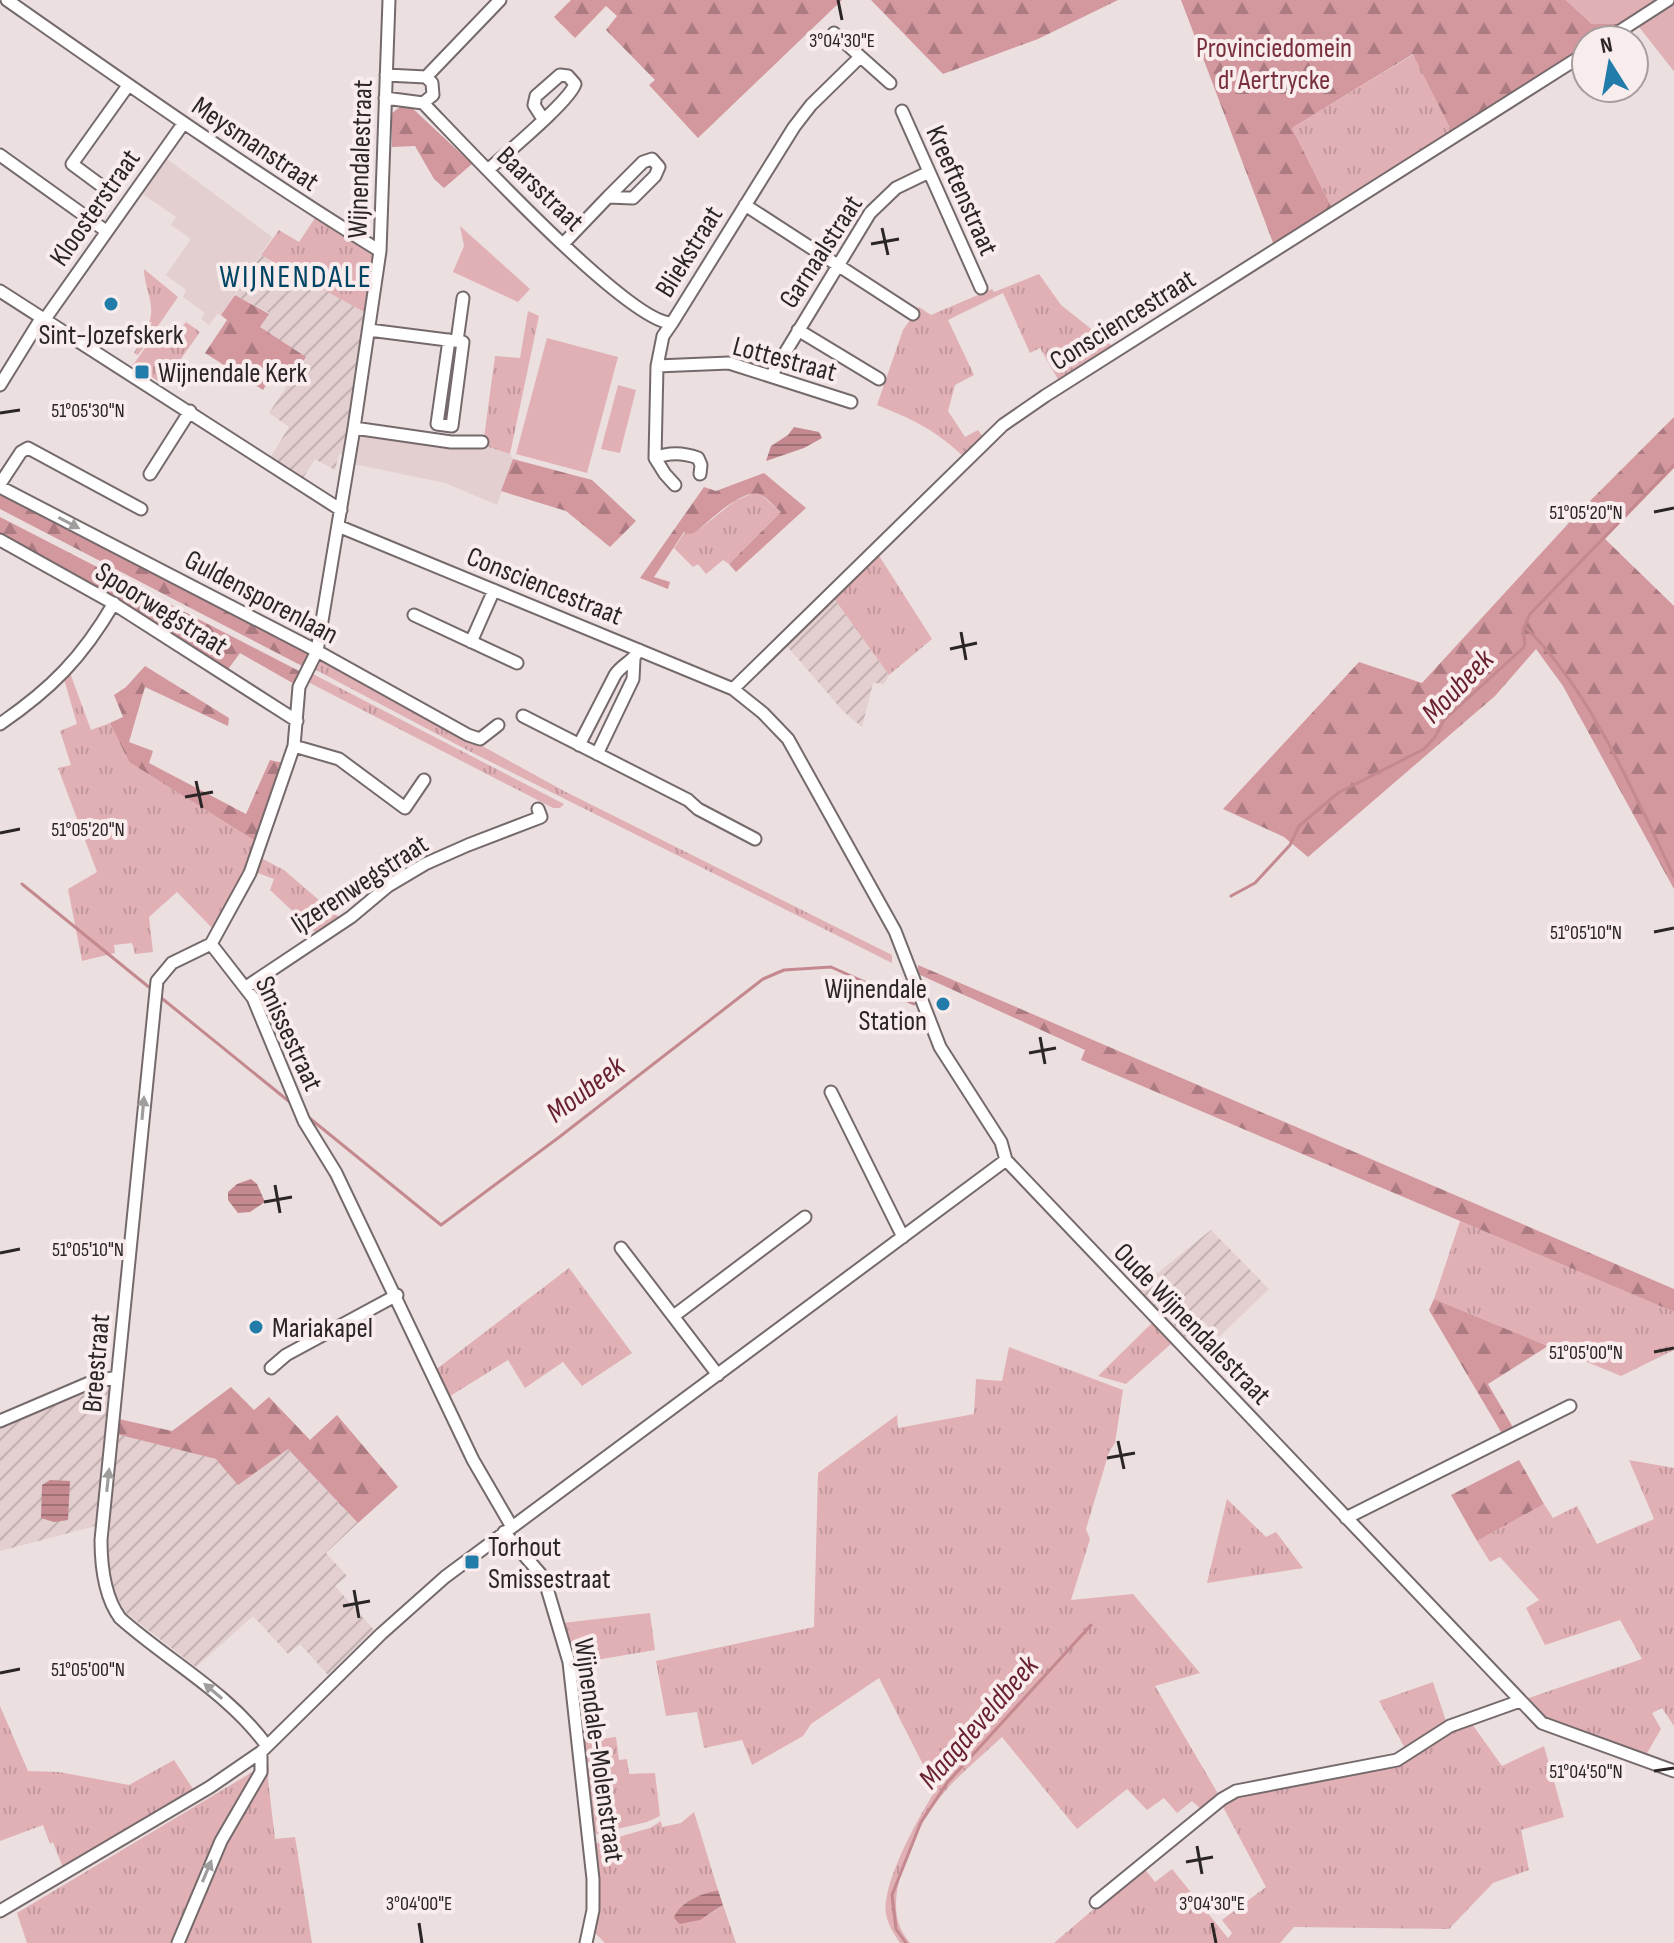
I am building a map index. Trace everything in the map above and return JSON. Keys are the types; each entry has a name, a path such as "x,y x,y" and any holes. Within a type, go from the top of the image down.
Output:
{"street":[{"name":"Meysmanstraat","path":"7,0 127,87 268,182 380,251"},
{"name":"Wijnendalestraat","path":"341,510 380,251 389,0"},
{"path":"426,77 500,0"},
{"path":"1631,24 1668,0"},
{"path":"834,33 890,83"},
{"name":"Bliekstraat","path":"655,458 657,366 667,323 794,127 811,105 859,58"},
{"name":"Consciencestraat","path":"733,689 1003,425 1570,63"},
{"path":"385,98 423,103 433,95 432,83 426,77 386,75"},
{"path":"99,184 72,164 127,87"},
{"name":"Baarsstraat","path":"423,103 563,244 624,298 667,323"},
{"name":"Kreeftenstraat","path":"902,111 981,288"},
{"path":"488,170 543,119"},
{"name":"Kloosterstraat","path":"0,385 44,318 183,124"},
{"path":"0,155 106,231"},
{"name":"Garnaalstraat","path":"771,376 838,263 881,200 896,188 929,172"},
{"path":"563,244 608,197"},
{"path":"745,205 913,314"},
{"path":"0,291 341,510 317,653 299,687 294,746 250,873 211,944"},
{"path":"369,330 453,341 463,342 452,426 437,424 453,341 463,298"},
{"path":"798,330 879,379"},
{"name":"Lottestraat","path":"657,366 729,363 851,402"},
{"path":"150,474 190,411"},
{"path":"354,428 451,442 482,442"},
{"path":"0,486 21,452 28,448 141,509"},
{"path":"675,485 655,458 688,454 698,458 700,474"},
{"name":"Guldensporenlaan","path":"0,486 468,735 480,739 498,725"},
{"name":"Consciencestraat","path":"338,526 494,590 636,655 733,689 763,713 788,739 895,931 914,979"},
{"name":"Spoorwegstraat","path":"0,540 114,603 297,721"},
{"path":"471,642 494,590"},
{"path":"0,724 55,683 93,638 114,603"},
{"path":"414,615 517,663"},
{"path":"579,745 615,675 636,655"},
{"path":"597,754 633,679 636,655"},
{"path":"523,716 688,800 698,809 755,839"},
{"path":"294,746 339,759 405,808 424,780"},
{"name":"Ijzerenwegstraat","path":"246,987 351,917 388,886 446,854 541,817 538,809"},
{"name":"Smissestraat","path":"211,944 246,987 304,1121 336,1173 397,1295 508,1530"},
{"name":"Breestraat","path":"211,944 172,963 157,981 101,1540 103,1572 110,1602 120,1618 217,1694 255,1730 264,1749"},
{"name":"Oude Wijnendalestraat","path":"914,979 927,1020 940,1047 1001,1142 1006,1160 1520,1701 1542,1723 1557,1730 1674,1771"},
{"path":"831,1092 903,1237"},
{"path":"0,1911 210,1787 264,1749 381,1634 445,1577 1006,1160"},
{"path":"675,1315 805,1217"},
{"path":"621,1248 718,1375"},
{"path":"271,1368 286,1355 397,1295"},
{"path":"0,1421 89,1383 117,1377"},
{"path":"1346,1518 1570,1406"},
{"name":"Wijnendale-Molenstraat","path":"508,1530 544,1578 569,1662 593,1879 593,1910 586,1943"},
{"path":"1096,1902 1222,1799 1236,1791 1397,1760 1450,1726 1520,1701"},
{"path":"178,1943 221,1841 261,1772 264,1749"}],"shaded area":[{"path":"167,159 272,237 221,315 217,314 209,325 201,319 205,313 183,297 186,290 166,275 191,239 171,225 176,217 141,193"},
{"path":"261,255 364,312 346,455 339,454 335,470 315,459 303,478 270,458 289,427 269,413 306,358 259,327 269,313 235,295"},
{"path":"794,427 819,432 822,438 804,448 766,461 771,446"},
{"path":"359,428 483,445 510,454 513,459 497,505 445,483 354,464"},
{"path":"833,597 889,675 884,684 873,683 862,727 843,711 786,645"},
{"path":"251,1179 257,1184 265,1202 250,1212 238,1213 228,1200 228,1192 237,1184"},
{"path":"1211,1230 1269,1289 1219,1337 1202,1320 1185,1340 1132,1286 1140,1287"},
{"path":"99,1385 109,1387 113,1398 99,1525 0,1551 0,1426"},
{"path":"116,1434 216,1459 288,1449 358,1523 326,1553 347,1576 335,1586 374,1630 328,1675 300,1644 288,1654 253,1616 196,1667 125,1612 112,1586 108,1558"},
{"path":"50,1480 70,1481 68,1520 54,1522 41,1518 42,1485"},
{"path":"718,1890 723,1905 700,1920 680,1924 676,1921 674,1917 687,1902"}],"green space":[{"path":"571,0 842,0 698,138 649,85 655,80 606,30 617,16 606,6 575,38 554,17"},
{"name":"Provinciedomein d' Aertrycke","path":"871,0 1118,0 1038,39 943,74"},
{"name":"Provinciedomein d' Aertrycke","path":"1181,0 1566,0 1592,24 1570,24 1570,65 1453,134 1413,54 1292,128 1333,210 1275,248"},
{"path":"1566,0 1674,0 1674,71 1650,41 1650,24 1592,24"},
{"name":"Provinciedomein d' Aertrycke","path":"1674,0 1674,71 1650,41 1650,24 1592,24"},
{"path":"1414,54 1453,134 1333,210 1292,128"},
{"path":"410,106 472,164 444,188 434,179 415,146 392,147 392,113 400,107"},
{"path":"315,218 374,256 364,312 261,255 279,230 299,242"},
{"path":"460,226 530,289 518,302 453,272 464,246"},
{"path":"144,269 178,297 138,355 134,353 152,322 149,323 151,309"},
{"path":"1039,274 1061,305 1114,347 1059,381 1040,348 1030,353 1003,293 948,320 974,375 955,385 948,411 965,437 978,430 984,438 964,457 923,426 877,405 903,330 919,307 931,315 992,289 994,292"},
{"path":"235,295 269,314 260,327 306,357 292,379 273,374 263,390 205,353 227,320 221,315"},
{"path":"528,311 539,316 510,454 483,445 495,356 520,358"},
{"path":"186,322 200,332 163,384 133,365 160,327 174,337"},
{"path":"547,338 618,357 587,473 516,454"},
{"path":"618,385 636,390 620,453 601,449"},
{"path":"1674,417 1674,468 1605,539 1674,606 1674,889 1563,686 1536,649 1495,696 1308,857 1284,837 1223,809 1359,662 1422,683 1578,513"},
{"path":"513,459 592,480 636,521 610,547 566,511 501,491"},
{"path":"764,473 806,508 736,572 729,564 781,512 761,495 746,495 697,531 691,534 684,532 654,577 670,582 668,589 640,578 704,487 716,491"},
{"path":"0,491 312,655 306,668 0,509"},
{"path":"753,493 760,494 781,512 729,564 723,560 706,574 698,564 693,567 674,548 685,532 697,531 735,501"},
{"path":"0,517 303,673 296,685 240,653 226,672 0,536"},
{"path":"878,554 932,639 889,675 833,597"},
{"path":"322,658 564,791 892,955 892,963 469,751 316,670"},
{"path":"145,666 229,718 228,726 145,687 129,742 153,751 149,763 246,814 270,760 283,763 257,842 129,762 110,723 123,717 114,695"},
{"path":"70,673 91,730 110,723 129,762 257,842 214,930 177,892 149,917 153,952 135,954 132,943 114,945 115,953 82,961 68,889 97,872 58,768 71,765 60,731 77,724 64,679"},
{"path":"313,674 564,804 553,808 308,682"},
{"path":"261,858 284,870 341,919 318,935 270,890 274,879 255,872"},
{"path":"918,965 1674,1289 1674,1312 1081,1060 1085,1050 918,974"},
{"path":"1460,1221 1674,1312 1674,1350 1621,1376 1434,1299"},
{"path":"569,1268 632,1353 582,1386 563,1362 525,1388 508,1360 447,1398 434,1371"},
{"path":"1434,1299 1548,1346 1488,1384 1515,1431 1504,1437 1429,1310"},
{"path":"1153,1322 1172,1343 1126,1384 1098,1376"},
{"path":"1009,1347 1123,1390 1115,1443 1109,1452 1086,1529 1090,1539 1071,1600 1133,1594 1200,1673 1155,1686 1220,1797 1203,1811 1192,1801 1177,1813 1164,1798 1147,1810 1127,1789 1077,1829 1002,1737 946,1791 930,1811 913,1842 900,1878 896,1912 900,1927 910,1943 900,1943 886,1914 889,1886 911,1833 936,1790 879,1678 811,1724 803,1736 752,1765 742,1740 704,1748 697,1712 666,1716 656,1661 814,1627 818,1473 897,1415 898,1428 974,1414 976,1379 1002,1381"},
{"path":"231,1387 254,1410 269,1397 310,1440 337,1415 398,1487 358,1523 288,1449 238,1485 216,1459 116,1434 119,1419 172,1431"},
{"path":"1519,1460 1544,1504 1477,1541 1451,1495"},
{"path":"1629,1460 1674,1468 1674,1726 1662,1708 1652,1713 1661,1729 1646,1755 1547,1721 1526,1699 1642,1659 1620,1620 1545,1645 1526,1608 1539,1600 1500,1557 1490,1562 1477,1541 1544,1504 1553,1518 1577,1506 1597,1544 1654,1519"},
{"path":"1227,1499 1266,1537 1276,1532 1303,1568 1207,1583"},
{"path":"650,1613 655,1650 572,1664 562,1623"},
{"path":"1433,1682 1447,1724 1406,1750 1379,1701"},
{"path":"0,1706 28,1771 59,1772 129,1785 174,1760 193,1789 63,1868 43,1825 0,1841"},
{"path":"1472,1724 1502,1766 1544,1746 1564,1817 1521,1830 1529,1870 1493,1883 1449,1929 1294,1927 1280,1943 1054,1943 1143,1867 1155,1882 1172,1869 1228,1938 1232,1933 1222,1920 1266,1887 1221,1803 1241,1792 1390,1766 1445,1734"},
{"path":"616,1737 619,1760 627,1759 629,1774 655,1773 660,1816 596,1834 590,1811 583,1741"},
{"path":"269,1765 275,1839 295,1837 312,1943 183,1943 226,1843"},
{"path":"254,1771 216,1837 170,1943 27,1943 17,1913"},
{"path":"694,1812 718,1890 685,1903 675,1921 694,1921 723,1905 736,1943 605,1943 593,1931 593,1848 597,1843 650,1828 661,1821 662,1827 681,1823"}],"waterway":[{"name":"Moubeek","path":"1231,896 1255,883 1290,845 1299,826 1338,793 1424,749 1444,720 1523,648 1523,630 1530,614 1674,465"},
{"path":"1525,627 1548,651 1590,711 1674,877"},
{"name":"Moubeek","path":"22,884 150,988"},
{"name":"Moubeek","path":"307,1116 441,1225 763,979 784,970 831,967 914,1004"},
{"name":"Moubeek","path":"159,996 291,1103"},
{"name":"Maagdeveldbeek","path":"906,1943 896,1929 892,1895 921,1822 947,1783 1091,1625"}],"place":[{"name":"Sint-Jozefskerk","path":"111,304"},
{"name":"Wijnendale Kerk","path":"142,372"},
{"name":"Wijnendale Station","path":"943,1004"},
{"name":"Mariakapel","path":"256,1327"},
{"name":"Torhout Smissestraat","path":"472,1562"}],"district":[{"name":"WIJNENDALE","path":"296,276"}]}
